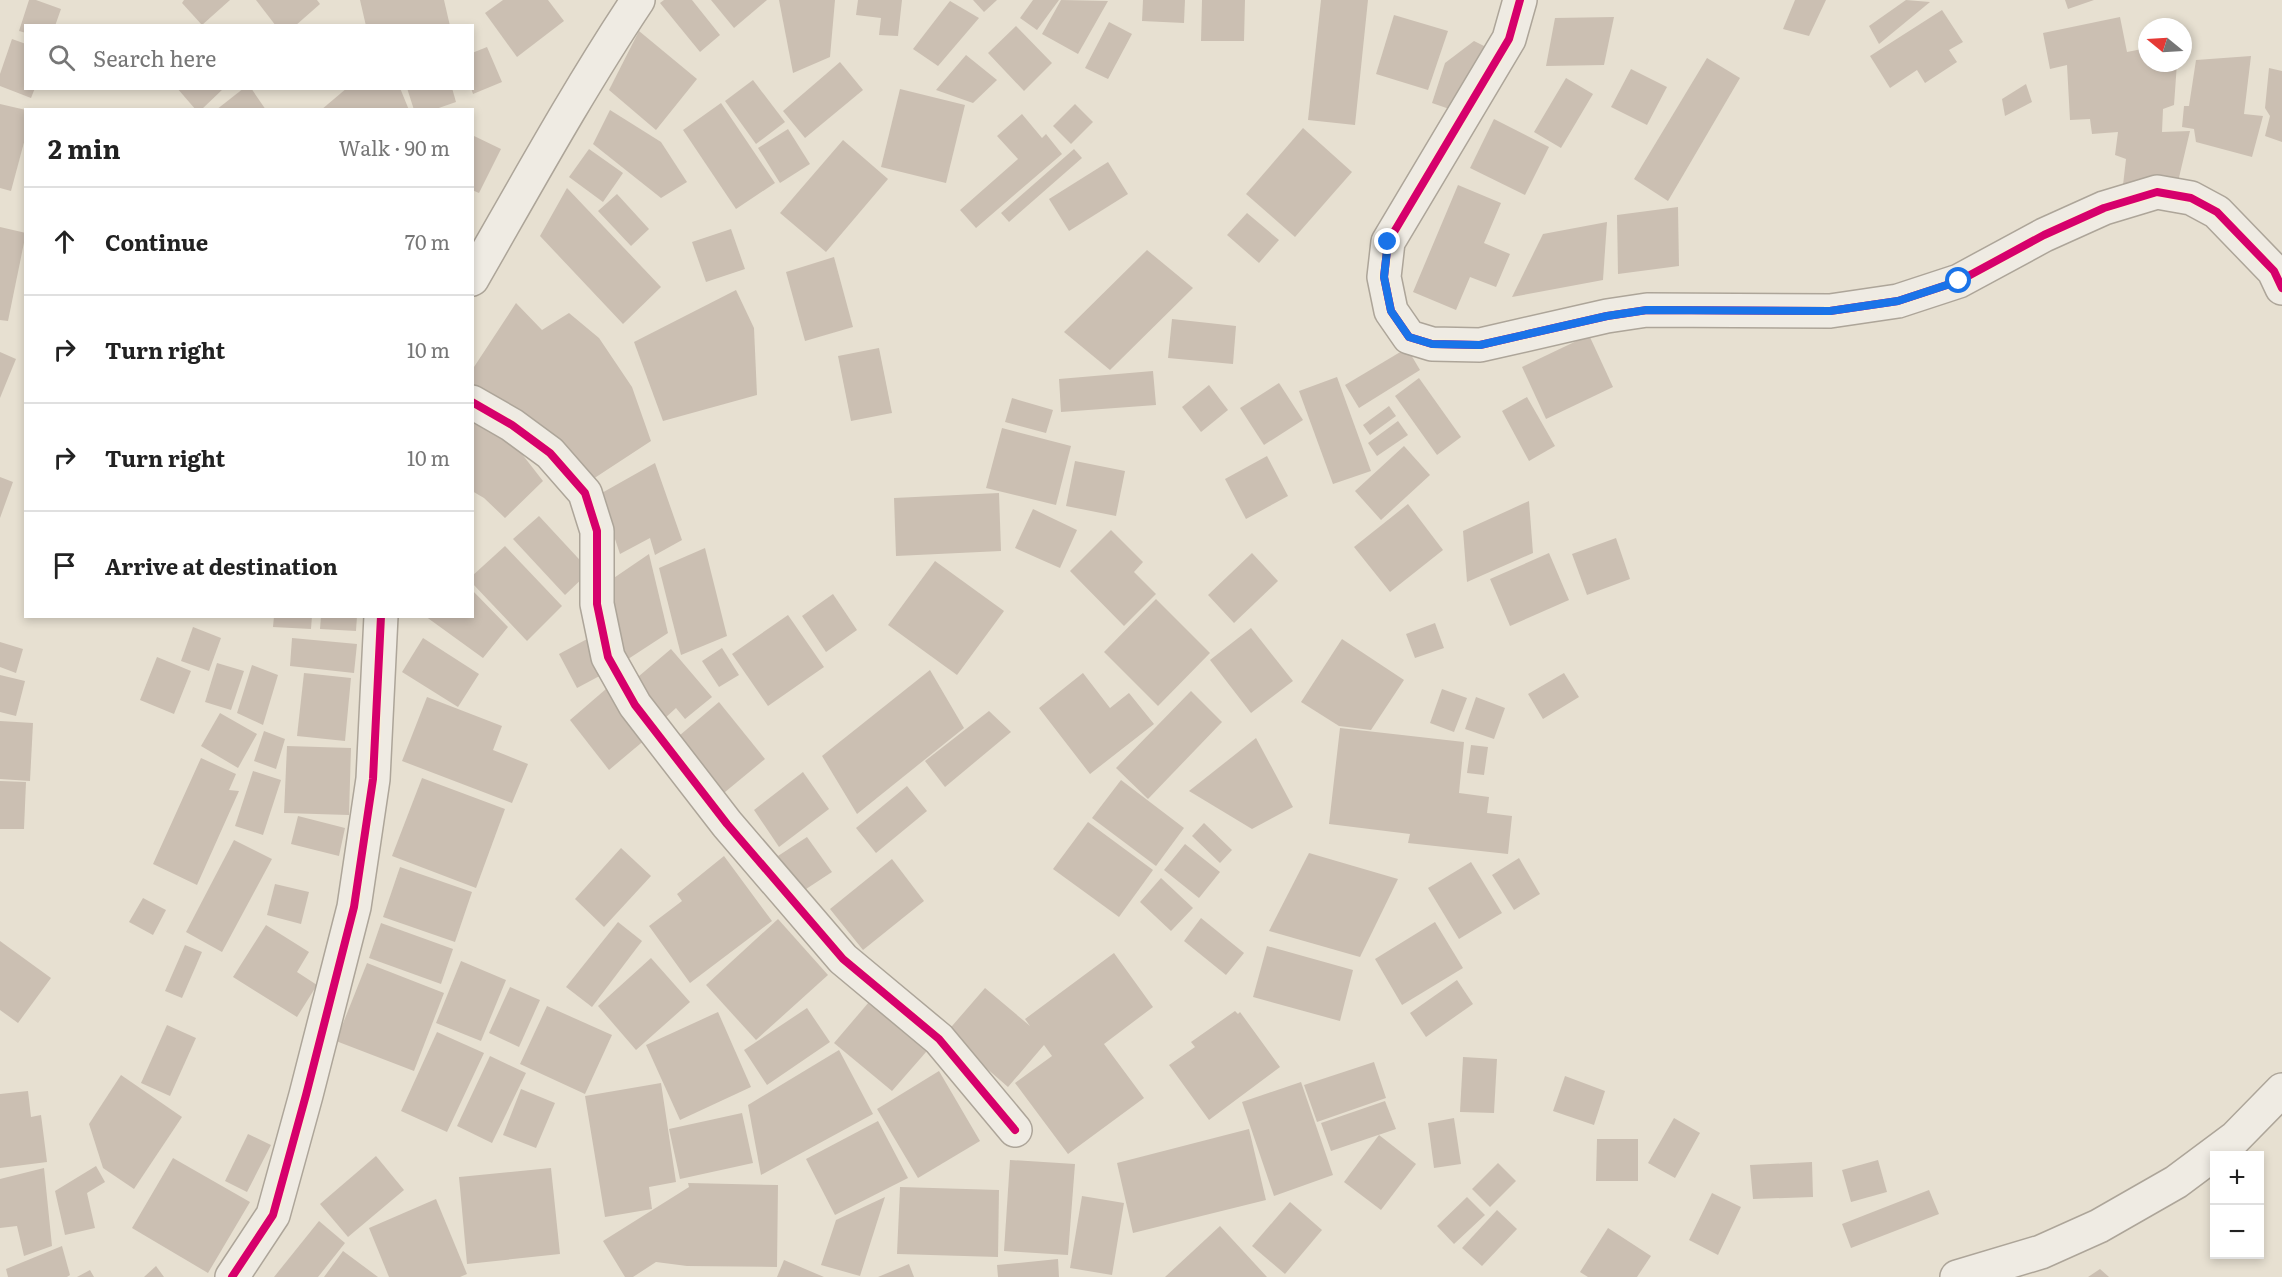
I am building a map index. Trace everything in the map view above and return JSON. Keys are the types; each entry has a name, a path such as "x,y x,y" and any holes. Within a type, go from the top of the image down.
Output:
{"street":[{"path":"474,276 580,91 638,0"},
{"path":"1520,0 1509,39 1388,242 1384,277 1391,311 1409,337 1432,344 1480,345 1607,316 1647,310 1830,311 1898,301 1959,281 2044,235 2104,208 2157,192 2191,198 2217,212 2274,271 2282,288"},
{"path":"474,403 512,425 550,453 585,493 597,531 597,604 608,657 634,705 727,824 843,959 939,1039 1016,1130"},
{"path":"232,1277 273,1215 354,907 373,779 381,618"},
{"path":"1957,1277 2041,1252 2099,1226 2176,1182 2235,1138 2282,1090"}],"building":[{"path":"29,0 36,0 61,9 56,24 24,24 24,32 19,31"},
{"path":"184,0 230,0 203,24 182,3"},
{"path":"256,0 317,0 320,4 297,24 274,24"},
{"path":"360,0 444,0 450,24 366,24"},
{"path":"503,0 548,0 564,21 517,57 485,13"},
{"path":"664,0 692,0 720,35 700,52 660,3"},
{"path":"711,0 767,0 734,28"},
{"path":"779,0 835,0 830,57 793,73"},
{"path":"858,0 902,0 898,36 879,35 881,18 856,15"},
{"path":"973,0 997,0 984,12"},
{"path":"1033,0 1059,0 1037,30 1020,18"},
{"path":"1061,0 1108,1 1078,54 1042,34"},
{"path":"1143,0 1185,0 1184,23 1142,21"},
{"path":"1202,0 1245,0 1244,41 1201,41"},
{"path":"1321,0 1368,0 1355,125 1308,120"},
{"path":"1795,0 1826,0 1809,36 1783,29"},
{"path":"1906,0 1930,2 1879,44 1869,26"},
{"path":"2065,0 2094,0 2068,9"},
{"path":"950,1 979,18 938,66 913,49"},
{"path":"1942,10 1963,42 1949,50 1957,62 1925,83 1917,70 1890,88 1870,56"},
{"path":"1394,15 1448,31 1428,90 1376,74"},
{"path":"1614,17 1604,65 1546,66 1555,18"},
{"path":"2120,17 2127,52 2138,50 2138,72 2176,72 2174,105 2163,109 2162,132 2190,131 2177,186 2123,185 2126,159 2115,155 2118,132 2092,134 2090,119 2070,120 2067,65 2050,69 2043,33"},
{"path":"1109,22 1132,34 1108,79 1085,68"},
{"path":"1016,26 1052,63 1024,91 988,53"},
{"path":"639,31 697,79 656,130 609,90"},
{"path":"12,39 24,43 24,90 34,90 31,98 0,86 0,74"},
{"path":"1474,41 1486,47 1458,112 1432,103 1445,63"},
{"path":"487,47 502,82 473,94 472,90 474,90 474,52"},
{"path":"966,55 997,80 973,103 936,90"},
{"path":"2251,56 2244,114 2263,116 2252,157 2196,142 2194,129 2182,127 2184,106 2189,106 2196,60"},
{"path":"1707,58 1740,78 1668,201 1634,179"},
{"path":"840,62 863,90 805,138 783,111"},
{"path":"2269,68 2282,71 2282,142 2265,136 2270,116 2265,108"},
{"path":"1631,69 1667,87 1647,125 1611,107"},
{"path":"1566,78 1593,94 1561,148 1534,132"},
{"path":"753,80 785,122 756,144 725,101"},
{"path":"2026,84 2032,102 2005,116 2002,99"},
{"path":"900,89 965,105 946,183 881,167"},
{"path":"179,90 222,90 203,108 194,108"},
{"path":"241,90 252,90 265,108 219,108"},
{"path":"345,90 401,90 408,108 323,108"},
{"path":"408,90 453,90 456,102 439,108 413,108"},
{"path":"721,103 775,183 736,209 683,130"},
{"path":"0,104 24,110 24,142 11,191 0,188"},
{"path":"1075,104 1093,122 1071,144 1053,126"},
{"path":"610,110 661,142 687,182 661,198 593,144"},
{"path":"1022,114 1042,138 1046,134 1062,154 976,228 960,210 1018,159 997,136"},
{"path":"1494,119 1549,147 1525,195 1470,168"},
{"path":"1303,128 1352,172 1295,237 1246,194"},
{"path":"788,129 810,164 780,183 758,148"},
{"path":"474,136 501,149 479,193 474,191"},
{"path":"843,140 888,179 826,252 780,213"},
{"path":"589,149 623,173 603,202 569,177"},
{"path":"1074,149 1082,158 1009,222 1001,213"},
{"path":"1108,162 1128,194 1069,231 1049,199"},
{"path":"1458,185 1501,203 1484,243 1510,254 1496,287 1470,277 1456,310 1413,292"},
{"path":"567,188 661,287 623,324 540,236"},
{"path":"617,194 649,229 631,246 598,211"},
{"path":"1678,207 1679,266 1618,274 1617,215"},
{"path":"1247,213 1279,240 1259,263 1227,235"},
{"path":"1607,222 1603,280 1512,297 1543,234"},
{"path":"0,227 24,233 24,243 8,321 0,320"},
{"path":"731,229 745,269 706,282 692,242"},
{"path":"1147,250 1193,288 1110,370 1064,332"},
{"path":"834,257 853,327 805,341 786,272"},
{"path":"736,290 754,328 757,395 663,421 634,342"},
{"path":"516,303 542,330 569,313 599,338 632,387 651,441 593,479 510,409 474,385 474,367"},
{"path":"1172,319 1236,326 1233,364 1168,358"},
{"path":"1589,335 1613,387 1546,419 1522,367"},
{"path":"879,348 892,413 851,421 838,356"},
{"path":"1407,348 1420,370 1359,408 1345,385"},
{"path":"0,352 16,359 0,398"},
{"path":"1153,371 1156,405 1061,412 1059,379"},
{"path":"1337,377 1371,471 1333,484 1299,391"},
{"path":"1419,378 1461,437 1437,455 1395,396"},
{"path":"1279,383 1303,420 1264,445 1240,408"},
{"path":"1209,385 1228,410 1201,432 1182,407"},
{"path":"1527,397 1555,446 1529,461 1502,411"},
{"path":"1012,398 1053,410 1046,433 1005,422"},
{"path":"1389,406 1396,416 1370,435 1363,425"},
{"path":"474,421 518,449 543,481 505,518 484,498 474,492"},
{"path":"1398,421 1408,435 1377,456 1368,443"},
{"path":"1002,428 1071,446 1056,505 986,488"},
{"path":"1404,446 1430,475 1381,520 1355,491"},
{"path":"1267,456 1288,496 1246,519 1225,479"},
{"path":"1075,461 1125,471 1116,516 1066,506"},
{"path":"655,463 682,540 655,555 650,538 620,554 600,494"},
{"path":"0,477 13,482 0,518"},
{"path":"999,493 1001,551 896,556 894,498"},
{"path":"1529,501 1533,553 1467,582 1463,531"},
{"path":"1408,504 1443,550 1390,592 1354,547"},
{"path":"1033,509 1077,530 1060,568 1015,548"},
{"path":"539,516 590,571 565,595 513,539"},
{"path":"1111,530 1143,562 1134,572 1156,594 1124,626 1070,571"},
{"path":"1616,538 1630,579 1587,595 1572,554"},
{"path":"505,546 562,606 527,641 474,585 474,574"},
{"path":"705,548 727,636 681,655 659,568"},
{"path":"1252,553 1278,581 1234,623 1208,595"},
{"path":"1549,553 1569,600 1510,626 1490,579"},
{"path":"649,554 668,633 622,663 602,586"},
{"path":"935,561 1004,611 957,675 888,625"},
{"path":"474,592 508,627 483,658 428,618 474,618"},
{"path":"833,594 857,630 826,652 802,616"},
{"path":"1156,599 1210,653 1158,706 1104,652"},
{"path":"788,615 824,667 768,706 732,654"},
{"path":"274,618 312,618 311,629 273,627"},
{"path":"321,618 357,618 356,631 320,629"},
{"path":"1435,623 1444,648 1415,658 1406,634"},
{"path":"193,627 221,638 209,671 181,661"},
{"path":"1251,628 1293,681 1251,713 1210,660"},
{"path":"292,638 357,644 354,673 290,666"},
{"path":"423,638 479,674 458,707 402,672"},
{"path":"589,638 607,672 577,688 559,654"},
{"path":"1342,639 1404,680 1371,730 1339,726 1301,702"},
{"path":"0,642 23,649 16,673 0,667"},
{"path":"722,648 739,675 719,687 702,661"},
{"path":"671,649 712,697 685,719 676,708 664,719 632,682"},
{"path":"157,657 191,671 174,714 140,700"},
{"path":"217,663 244,671 231,710 205,702"},
{"path":"252,665 278,675 263,725 237,713"},
{"path":"930,670 964,728 857,814 822,756"},
{"path":"304,673 351,678 345,741 297,736"},
{"path":"1083,673 1110,708 1129,693 1154,724 1090,774 1039,708"},
{"path":"1564,673 1579,697 1543,719 1528,694"},
{"path":"0,675 25,681 16,716 0,712"},
{"path":"613,683 653,733 609,770 570,720"},
{"path":"1442,689 1467,698 1454,732 1430,723"},
{"path":"1191,691 1222,722 1148,799 1116,768"},
{"path":"427,697 502,726 493,750 528,764 512,803 402,761"},
{"path":"1476,697 1505,708 1494,739 1465,729"},
{"path":"719,702 765,759 719,797 673,741"},
{"path":"989,711 1011,732 945,787 925,761"},
{"path":"220,713 257,734 238,768 201,746"},
{"path":"0,721 33,723 30,781 0,779"},
{"path":"1340,728 1464,742 1459,793 1489,797 1487,813 1512,816 1508,854 1408,843 1410,834 1329,824"},
{"path":"264,731 285,739 276,769 254,761"},
{"path":"1256,738 1293,807 1252,829 1189,791"},
{"path":"1471,745 1488,747 1484,775 1467,773"},
{"path":"287,746 351,748 349,815 284,813"},
{"path":"201,758 236,774 229,790 239,791 197,885 153,864"},
{"path":"253,771 281,780 263,835 235,826"},
{"path":"803,772 829,809 779,847 754,810"},
{"path":"422,778 505,809 476,888 392,856"},
{"path":"1121,780 1184,828 1156,866 1092,818"},
{"path":"0,781 26,782 24,829 0,829"},
{"path":"907,786 927,811 876,853 856,828"},
{"path":"298,816 345,828 339,856 291,844"},
{"path":"1088,822 1153,870 1119,917 1053,869"},
{"path":"1204,823 1232,850 1220,863 1192,836"},
{"path":"807,837 832,872 803,891 778,856"},
{"path":"234,840 272,859 222,952 186,932"},
{"path":"1185,844 1220,872 1199,898 1164,870"},
{"path":"621,848 651,876 604,927 575,899"},
{"path":"1309,853 1398,879 1360,957 1269,931"},
{"path":"724,856 772,921 690,983 649,926 682,901 677,894"},
{"path":"1519,858 1540,894 1514,910 1492,875"},
{"path":"892,859 924,901 863,950 830,909"},
{"path":"1471,862 1502,913 1459,939 1428,888"},
{"path":"400,867 472,892 455,942 383,917"},
{"path":"1161,878 1193,908 1171,931 1140,902"},
{"path":"275,884 309,892 301,924 267,915"},
{"path":"143,898 166,910 153,935 129,922"},
{"path":"1201,918 1244,953 1226,975 1184,941"},
{"path":"778,919 828,975 756,1040 706,985"},
{"path":"618,922 642,941 592,1007 566,987"},
{"path":"1435,922 1463,968 1402,1005 1375,959"},
{"path":"381,923 453,949 441,984 369,958"},
{"path":"266,925 309,952 297,972 317,985 297,1017 233,977"},
{"path":"0,941 51,978 18,1023 0,1010"},
{"path":"185,945 202,952 182,998 165,991"},
{"path":"1267,946 1353,970 1340,1021 1253,997"},
{"path":"1114,953 1153,1007 1104,1044 1144,1098 1068,1154 1015,1083 1052,1056 1044,1045 1008,1087 946,1033 985,988 1030,1026 1025,1019"},
{"path":"651,958 690,1002 636,1050 598,1006"},
{"path":"461,961 506,980 481,1041 436,1023"},
{"path":"367,963 444,993 414,1071 336,1041"},
{"path":"1457,980 1473,1004 1426,1037 1410,1013"},
{"path":"510,987 540,1000 519,1047 489,1033"},
{"path":"875,995 933,1044 892,1091 834,1043"},
{"path":"547,1006 612,1035 585,1094 520,1064"},
{"path":"807,1008 830,1042 767,1085 744,1050"},
{"path":"1235,1011 1238,1014 1240,1012 1280,1067 1209,1120 1169,1065 1195,1047 1191,1042"},
{"path":"718,1012 751,1087 680,1120 646,1045"},
{"path":"167,1025 196,1038 170,1096 141,1083"},
{"path":"437,1032 484,1053 447,1132 401,1111"},
{"path":"839,1050 873,1114 761,1175 748,1105"},
{"path":"490,1056 526,1073 492,1143 457,1126"},
{"path":"1463,1057 1497,1059 1494,1113 1460,1112"},
{"path":"1374,1062 1386,1098 1317,1122 1304,1085"},
{"path":"939,1071 980,1141 918,1178 877,1109"},
{"path":"121,1075 182,1117 134,1189 103,1168 89,1124"},
{"path":"1565,1076 1605,1091 1594,1125 1553,1111"},
{"path":"1301,1082 1333,1175 1274,1196 1242,1102"},
{"path":"661,1083 676,1182 649,1187 652,1209 605,1217 585,1096"},
{"path":"521,1089 555,1103 536,1148 503,1135"},
{"path":"28,1091 31,1117 41,1115 47,1162 0,1168 0,1094"},
{"path":"1385,1101 1396,1129 1331,1151 1321,1123"},
{"path":"742,1113 753,1163 680,1179 669,1129"},
{"path":"1454,1118 1461,1164 1434,1168 1428,1123"},
{"path":"1674,1118 1700,1133 1675,1178 1648,1163"},
{"path":"878,1121 908,1178 835,1215 806,1159"},
{"path":"1249,1129 1266,1200 1133,1233 1117,1163"},
{"path":"248,1134 271,1145 247,1192 225,1181"},
{"path":"1379,1135 1416,1164 1381,1210 1344,1182"},
{"path":"1597,1139 1638,1139 1638,1181 1596,1181"},
{"path":"376,1156 404,1190 348,1237 320,1204"},
{"path":"173,1158 250,1202 208,1273 132,1228"},
{"path":"1010,1160 1075,1164 1068,1255 1004,1251"},
{"path":"1878,1160 1887,1192 1851,1202 1842,1170"},
{"path":"1812,1162 1813,1197 1753,1199 1750,1165"},
{"path":"1498,1163 1516,1181 1490,1207 1472,1189"},
{"path":"96,1166 105,1182 87,1193 95,1228 65,1235 55,1191"},
{"path":"44,1168 52,1246 24,1256 17,1226 0,1228 0,1179"},
{"path":"551,1168 560,1254 467,1264 459,1177"},
{"path":"688,1183 778,1185 777,1267 687,1266 656,1262 633,1277 625,1277 603,1241 689,1187"},
{"path":"900,1187 999,1190 998,1257 897,1254"},
{"path":"1929,1190 1939,1214 1851,1248 1842,1224"},
{"path":"1712,1193 1741,1207 1718,1255 1689,1240"},
{"path":"1082,1196 1124,1203 1112,1275 1070,1268"},
{"path":"885,1197 860,1276 821,1265 836,1220"},
{"path":"1467,1197 1485,1215 1454,1244 1437,1226"},
{"path":"436,1199 467,1274 460,1277 389,1277 369,1228"},
{"path":"1290,1202 1322,1230 1285,1274 1252,1246"},
{"path":"1497,1210 1517,1229 1482,1266 1462,1248"},
{"path":"319,1221 345,1243 318,1277 274,1277"},
{"path":"1220,1226 1267,1277 1165,1277"},
{"path":"1608,1228 1651,1256 1637,1277 1588,1277 1580,1272"},
{"path":"62,1246 70,1275 67,1277 8,1277 6,1269"},
{"path":"343,1251 378,1277 324,1277"},
{"path":"1058,1259 1059,1277 998,1277 997,1265"},
{"path":"784,1260 824,1277 777,1277"},
{"path":"909,1264 914,1277 878,1277"},
{"path":"156,1266 164,1277 144,1277"},
{"path":"2100,1269 2109,1277 2088,1277"},
{"path":"90,1270 94,1277 77,1277"}],"cycle path":[{"path":"1520,0 1509,39 1388,242 1384,277 1391,311 1409,337 1432,344 1480,345 1607,316 1647,310 1830,311 1898,301 1959,281 2044,235 2104,208 2157,192 2191,198 2217,212 2274,271 2282,288"},
{"path":"474,403 512,425 550,453 585,493 597,531 597,604 608,657 635,705 727,824 843,959 939,1039 1015,1130"},
{"path":"232,1277 273,1215 354,907 373,779 381,618"}],"route":[{"path":"1388,242 1384,277 1391,311 1409,337 1432,344 1480,345 1607,316 1647,310 1830,311 1898,301 1959,281"}]}
